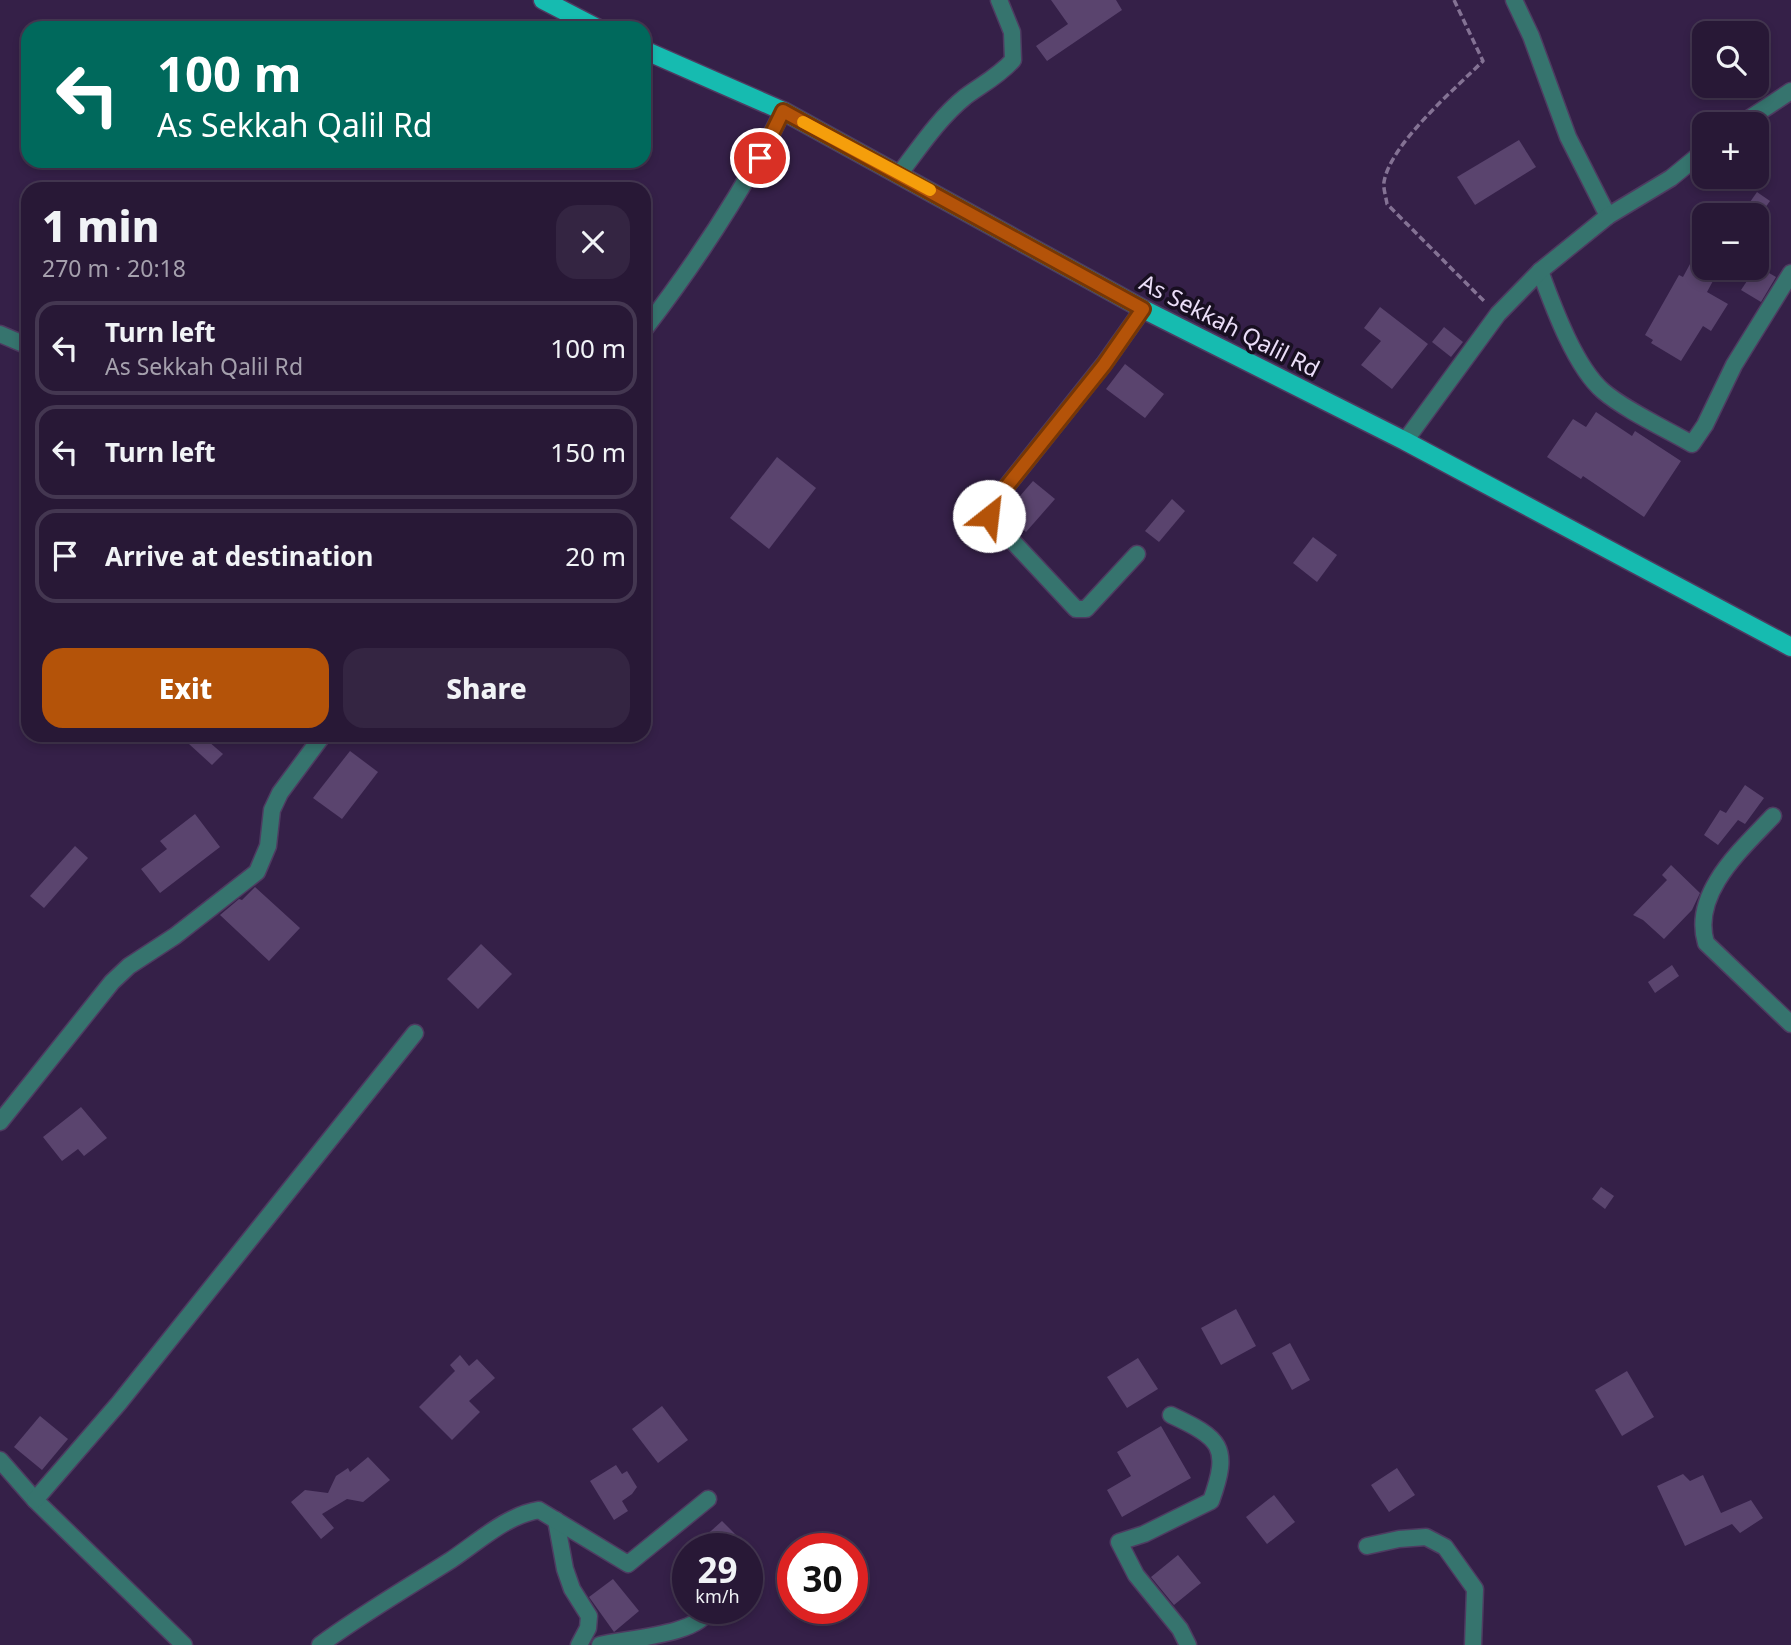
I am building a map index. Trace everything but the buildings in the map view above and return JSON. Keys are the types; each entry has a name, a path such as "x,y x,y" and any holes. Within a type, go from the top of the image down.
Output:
{"main road":[{"path":"543,0 584,21"},
{"name":"As Sekkah Qalil Rd","path":"651,53 783,111 1143,309 1405,441 1791,647"}],"street":[{"path":"900,173 939,122 964,98 1003,72 1013,60 1012,33 999,0"},
{"path":"1514,0 1531,37 1567,136 1608,216"},
{"path":"1759,112 1791,91"},
{"path":"651,320 715,232 760,158 783,111"},
{"path":"1405,441 1498,314 1540,271 1608,216 1671,178 1692,161"},
{"path":"1540,271 1562,328 1581,362 1602,390 1692,444 1734,365 1791,273"},
{"path":"1136,554 1086,609 1076,609 989,516 991,506 1104,365 1143,309"},
{"path":"0,334 21,343"},
{"path":"0,1122 111,982 257,872 268,846 272,810 318,742"},
{"path":"1773,816 1730,862 1714,884 1702,928 1706,943 1791,1024"},
{"path":"35,1500 119,1403 415,1033"},
{"path":"1171,1415 1203,1430 1219,1448 1221,1474 1211,1501 1144,1534 1119,1542 1136,1575 1180,1629 1188,1645"},
{"path":"0,1460 35,1500 184,1645"},
{"path":"320,1645 371,1608 521,1513 539,1510 628,1564 708,1499"},
{"path":"556,1520 565,1569 577,1598 589,1616 588,1628 579,1645"},
{"path":"1367,1546 1426,1537 1445,1547 1475,1589 1473,1645"},
{"path":"600,1645 672,1632 690,1624"}],"path":[{"path":"1454,0 1483,61 1433,110 1395,154 1384,183 1387,204 1498,314"}],"slow traffic":[{"path":"803,122 930,190"}],"route":[{"path":"760,158 783,111 1143,309 1104,365 991,506 989,516"}]}
